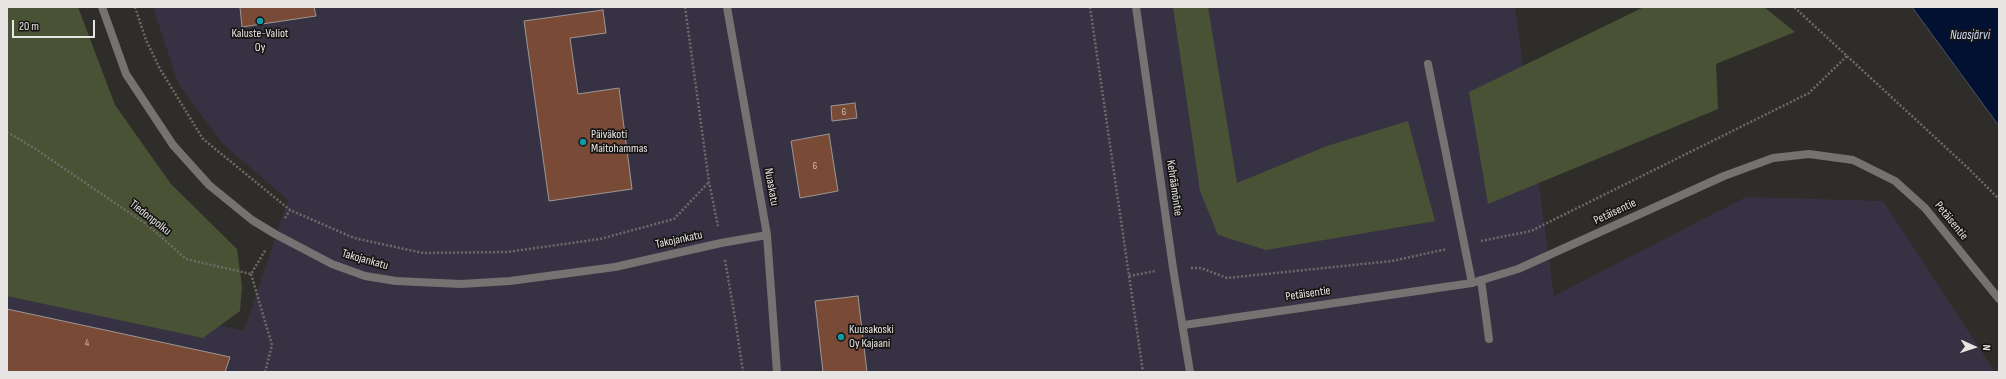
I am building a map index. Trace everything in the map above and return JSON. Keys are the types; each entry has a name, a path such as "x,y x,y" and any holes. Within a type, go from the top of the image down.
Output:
{"street":[{"name":"Takojankatu","path":"102,7 126,74 173,145 209,185 252,220 275,234 332,264 365,276 396,281 462,284 510,281 615,267 721,243 767,236"},
{"name":"Nuaskatu","path":"727,7 767,236 777,372"},
{"name":"Kehräämöntie","path":"1136,7 1173,268 1184,324 1190,372"},
{"path":"1428,64 1472,282"},
{"name":"Petäisentie","path":"1184,324 1481,280 1518,269 1724,176 1773,158 1809,154 1853,160 1895,181 1925,208 1999,299"},
{"path":"1481,280 1489,339"}],"path":[{"path":"135,7 146,40 160,69 203,139 290,210 354,238 423,253 507,252 600,239 674,219 709,182"},
{"path":"685,7 709,182 736,318 742,372"},
{"path":"1090,7 1143,372"},
{"path":"1794,7 1968,168 1999,199"},
{"path":"1129,276 1173,268 1201,268 1227,278 1392,261 1531,231 1809,93 1847,56"},
{"name":"Tiedonpolku","path":"7,132 34,148 149,226 186,259 251,274"},
{"path":"275,234 290,210"},
{"path":"265,372 272,345 251,274 267,247"}],"shaded area":[{"path":"153,7 1515,7 1554,296 1746,197 1883,201 1995,372 7,372 7,276 244,331 288,200 223,144 178,83"}],"green space":[{"path":"7,7 78,7 115,105 171,184 237,249 242,287 240,311 203,338 7,296"},
{"path":"1173,7 1208,7 1237,183 1327,146 1408,121 1435,221 1266,250 1218,235 1200,191"},
{"path":"1644,7 1764,7 1795,32 1716,64 1718,109 1488,204 1469,92"}],"water":[{"name":"Nuasjärvi","path":"1912,7 1999,7 1999,126"}],"building":[{"name":"Kaluste-Valiot Oy","path":"240,7 314,7 316,16 242,27"},
{"name":"Päiväkoti Maitohammas","path":"603,10 606,33 570,38 578,94 619,88 632,189 549,201 524,21"},
{"path":"855,103 857,118 832,121 831,106"},
{"path":"829,134 838,191 800,198 791,141"},
{"name":"Kuusakoski Oy Kajaani","path":"858,296 867,372 823,372 815,301"},
{"path":"7,309 230,357 225,372 7,372"}],"place":[{"name":"Kaluste-Valiot Oy","path":"260,21"},
{"name":"Päiväkoti Maitohammas","path":"583,142"},
{"name":"Kuusakoski Oy Kajaani","path":"841,337"}]}
